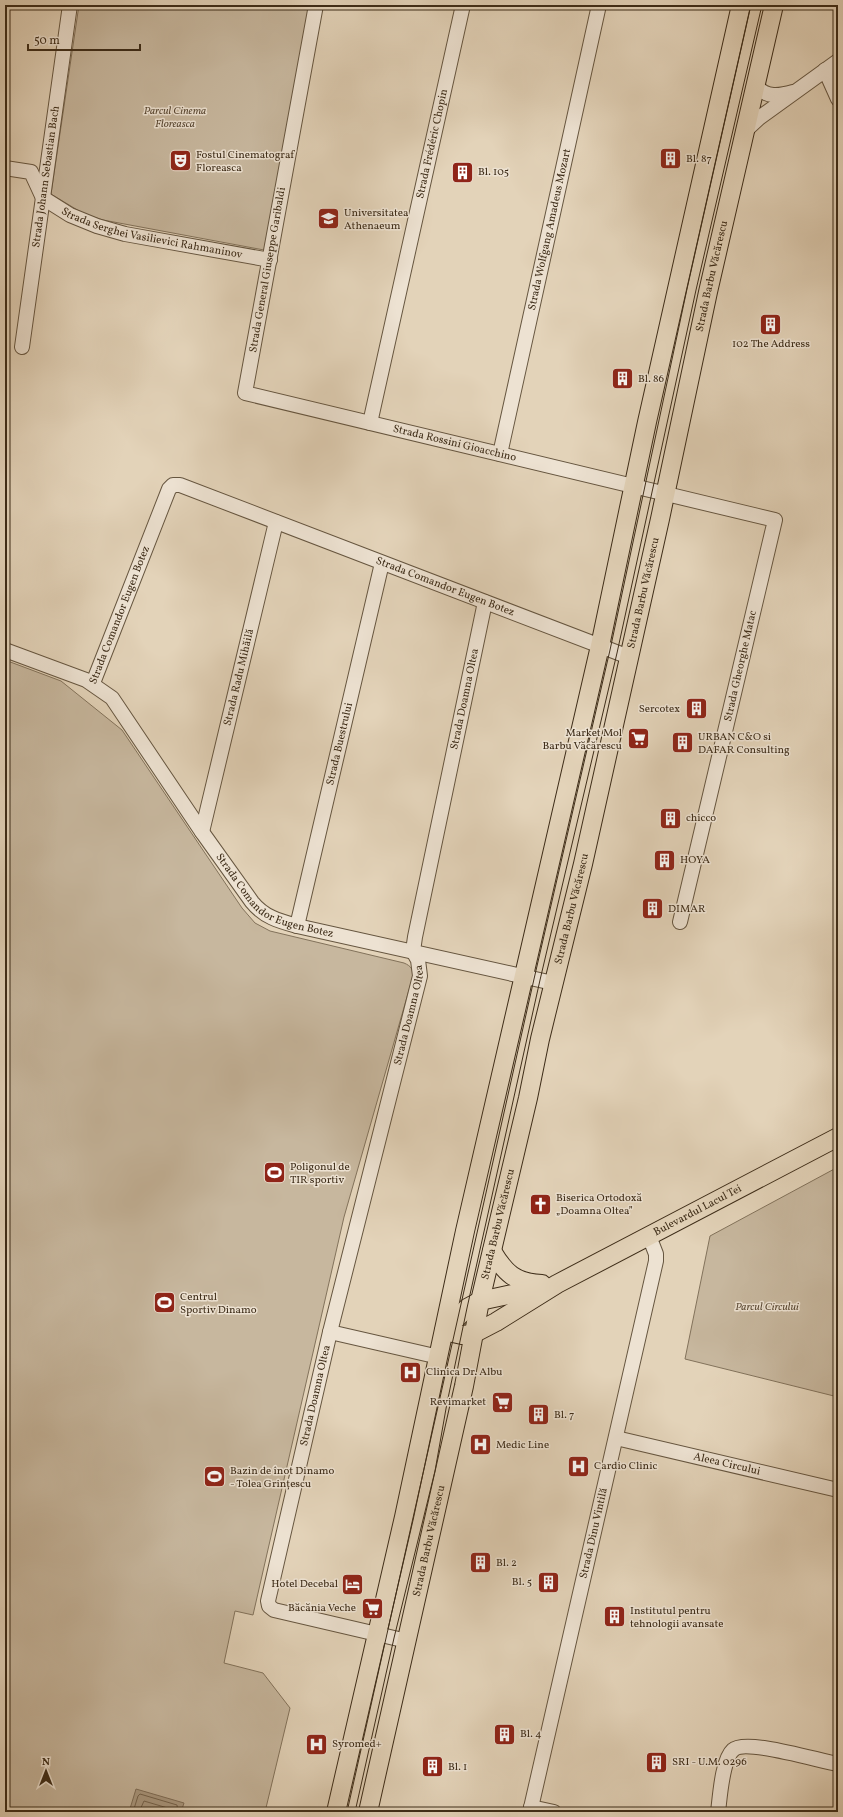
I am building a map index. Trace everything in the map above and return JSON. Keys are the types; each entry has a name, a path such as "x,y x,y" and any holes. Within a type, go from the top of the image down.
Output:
{"main road":[{"path":"336,1812 439,1357 464,1231 600,646 668,325 741,5"},
{"name":"Strada Barbu Văcărescu","path":"368,1812 464,1386 480,1301 629,657 708,292 774,5"},
{"name":"Bulevardul Lacul Tei","path":"473,1334 496,1322 556,1284 838,1137"},
{"path":"492,1251 504,1269 514,1278 523,1282 536,1284 556,1284"},
{"name":"Bulevardul Lacul Tei","path":"444,1331 467,1308 480,1301 556,1284"},
{"path":"444,1331 462,1335 473,1334"}],"street":[{"name":"Strada Johann Sebastian Bach","path":"22,347 70,5"},
{"name":"Strada General Giuseppe Garibaldi","path":"245,393 316,5"},
{"name":"Strada Frédéric Chopin","path":"370,423 464,5"},
{"name":"Strada Wolfgang Amadeus Mozart","path":"500,454 599,5"},
{"path":"746,130 759,118 838,61"},
{"path":"825,70 838,99"},
{"path":"756,86 769,95 779,96 797,90"},
{"path":"5,168 31,172 43,198"},
{"name":"Strada Serghei Vasilievici Rahmaninov","path":"43,198 70,216 125,234 270,260"},
{"name":"Strada Rossini Gioacchino","path":"245,393 664,494"},
{"name":"Strada Comandor Eugen Botez","path":"553,983 297,926 280,921 258,910 202,832 118,705 107,693 93,683 169,489 173,485 180,485 629,657"},
{"name":"Strada Gheorghe Matac","path":"664,494 774,520 680,922"},
{"name":"Strada Radu Mihăilă","path":"202,832 276,522"},
{"name":"Strada Buestrului","path":"297,926 382,563"},
{"name":"Strada Doamna Oltea","path":"406,1641 274,1610 269,1606 268,1601 330,1332 420,976 418,960 413,951 485,602"},
{"path":"5,650 79,676 93,683"},
{"name":"Strada Dinu Vintilă","path":"554,1812 531,1809 656,1262 656,1254 649,1236"},
{"name":"Strada Doamna Oltea","path":"330,1332 439,1357"},
{"name":"Aleea Circului","path":"616,1438 838,1490"},
{"path":"718,1812 728,1759 733,1749 743,1746 757,1746 838,1764"}],"green space":[{"name":"Parcul Cinema Floreasca","path":"79,5 311,5 264,250 103,220 84,214 51,194"},
{"name":"Centrul Sportiv Dinamo","path":"5,660 61,681 122,730 242,908 255,923 270,931 404,963 413,971 413,976 344,1217 253,1615 235,1611 224,1663 263,1673 290,1708 265,1812 5,1812"},
{"name":"Parcul Circului","path":"838,1167 838,1397 685,1359 710,1236"}],"water":[{"path":"136,1789 184,1803 181,1812 129,1812"}],"tram line":[{"path":"347,1812 534,979 610,650 687,289 751,5"},
{"path":"355,1812 394,1638 435,1471 447,1403 467,1308 540,980 617,653 696,290 762,5"}],"place":[{"name":"Bl. 87","path":"670,159"},
{"name":"Fostul Cinematograf Floreasca","path":"180,161"},
{"name":"Bl. 105","path":"463,172"},
{"name":"Universitatea Athenaeum","path":"329,219"},
{"name":"102 The Address","path":"771,324"},
{"name":"Bl. 86","path":"623,379"},
{"name":"Sercotex","path":"696,709"},
{"name":"Market Mol Barbu Văcărescu","path":"638,739"},
{"name":"URBAN C&O si DAFAR Consulting","path":"683,743"},
{"name":"chicco","path":"671,818"},
{"name":"HOYA","path":"665,860"},
{"name":"DIMAR","path":"653,909"},
{"name":"Poligonul de TIR sportiv","path":"274,1173"},
{"name":"Biserica Ortodoxă „Doamna Oltea”","path":"541,1204"},
{"name":"Centrul Sportiv Dinamo","path":"165,1303"},
{"name":"Clinica Dr. Albu","path":"410,1372"},
{"name":"Revimarket","path":"502,1402"},
{"name":"Bl. 7","path":"538,1415"},
{"name":"Medic Line","path":"481,1445"},
{"name":"Cardio Clinic","path":"579,1466"},
{"name":"Bazin de înot Dinamo - Tolea Grințescu","path":"215,1477"},
{"name":"Bl. 2","path":"481,1563"},
{"name":"Bl. 5","path":"548,1582"},
{"name":"Hotel Decebal","path":"353,1584"},
{"name":"Băcănia Veche","path":"372,1608"},
{"name":"Institutul pentru tehnologii avansate","path":"614,1617"},
{"name":"Bl. 4","path":"504,1734"},
{"name":"Syromed+","path":"317,1744"},
{"name":"SRI - U.M. 0296","path":"657,1762"},
{"name":"Bl. 1","path":"432,1767"}]}
